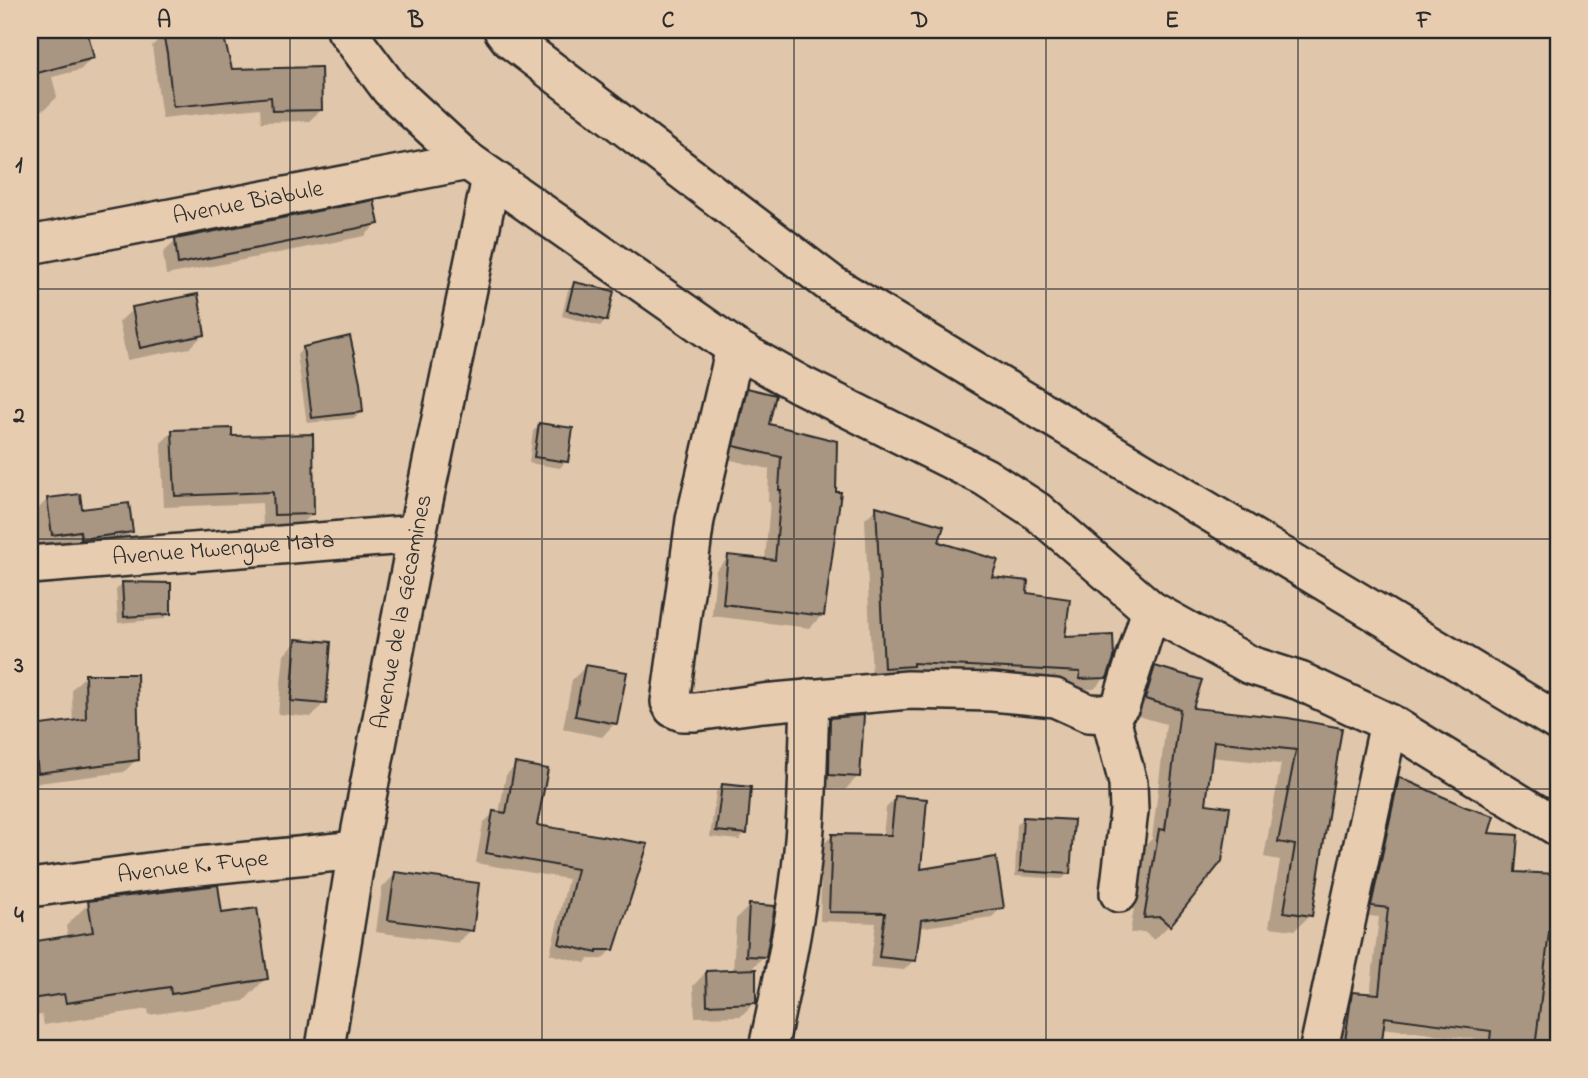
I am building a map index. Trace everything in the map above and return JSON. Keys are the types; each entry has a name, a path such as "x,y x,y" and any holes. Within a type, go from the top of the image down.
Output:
{"street":[{"path":"346,30 390,89 479,170 735,348 800,385 985,477 1037,511 1151,610 1250,665 1300,681 1389,723 1558,827"},
{"path":"503,30 510,39 831,284 1558,722"},
{"name":"Avenue Biabule","path":"30,245 479,170"},
{"name":"Avenue de la Gécamines","path":"325,1048 357,850 417,534 479,170"},
{"path":"735,348 695,520 670,702 673,708 682,712 695,712 810,698 908,690 992,692 1055,698 1088,712 1110,714 1121,704 1151,610"},
{"name":"Avenue Mwengwe Mata","path":"30,565 417,534"},
{"path":"768,1048 801,871 807,802 810,698"},
{"path":"1110,714 1128,783 1129,811 1119,893"},
{"path":"1319,1048 1389,723"},
{"name":"Avenue K. Fupe","path":"30,888 179,868 357,850"}],"building":[{"path":"30,30 87,30 94,58 30,75"},
{"path":"162,30 222,30 232,69 321,67 322,110 272,111 271,97 173,107"},
{"path":"374,200 379,224 178,264 175,239"},
{"path":"574,282 614,291 607,321 567,310"},
{"path":"198,294 205,335 140,348 132,307"},
{"path":"350,336 360,382 363,412 312,418 303,347"},
{"path":"747,388 776,395 769,424 837,441 836,492 841,492 824,616 723,604 728,555 775,560 781,457 734,446"},
{"path":"539,423 573,428 568,462 534,457"},
{"path":"232,428 232,436 313,434 314,514 274,515 273,492 175,496 172,430"},
{"path":"80,494 82,509 129,503 133,532 81,539 80,531 52,535 47,498"},
{"path":"876,506 944,526 939,542 998,560 992,577 1028,581 1027,593 1070,599 1065,637 1113,635 1114,658 1107,678 1080,679 1080,672 913,663 913,666 884,668"},
{"path":"122,582 171,583 171,614 124,617"},
{"path":"296,639 331,642 326,704 291,701"},
{"path":"585,665 627,672 617,724 575,716"},
{"path":"1155,666 1202,680 1193,708 1288,718 1342,728 1312,916 1284,912 1295,845 1278,842 1296,750 1214,741 1206,804 1230,807 1222,861 1170,926 1160,917 1144,918 1159,829 1165,830 1180,709 1145,699"},
{"path":"85,674 137,674 139,760 38,773 33,726 86,719"},
{"path":"864,715 860,777 829,775 830,718"},
{"path":"515,763 548,769 537,825 648,844 614,950 597,950 597,953 559,944 577,869 486,853 493,811 506,813"},
{"path":"1399,777 1466,807 1494,816 1489,833 1518,835 1515,872 1558,874 1557,932 1549,932 1535,1048 1489,1048 1491,1031 1385,1017 1381,1048 1344,1048 1352,992 1379,994 1388,908 1371,906"},
{"path":"722,784 751,787 747,834 716,831"},
{"path":"895,796 927,799 921,869 996,857 1004,908 921,920 916,961 879,957 885,913 829,912 832,834 891,835"},
{"path":"1023,817 1074,820 1070,874 1020,871"},
{"path":"395,872 479,883 473,931 388,920"},
{"path":"218,885 222,913 257,908 268,979 171,994 170,987 66,1003 64,994 30,999 30,942 93,932 88,901"},
{"path":"749,904 775,906 766,957 746,956"},
{"path":"756,969 756,1003 707,1005 706,971"}]}
